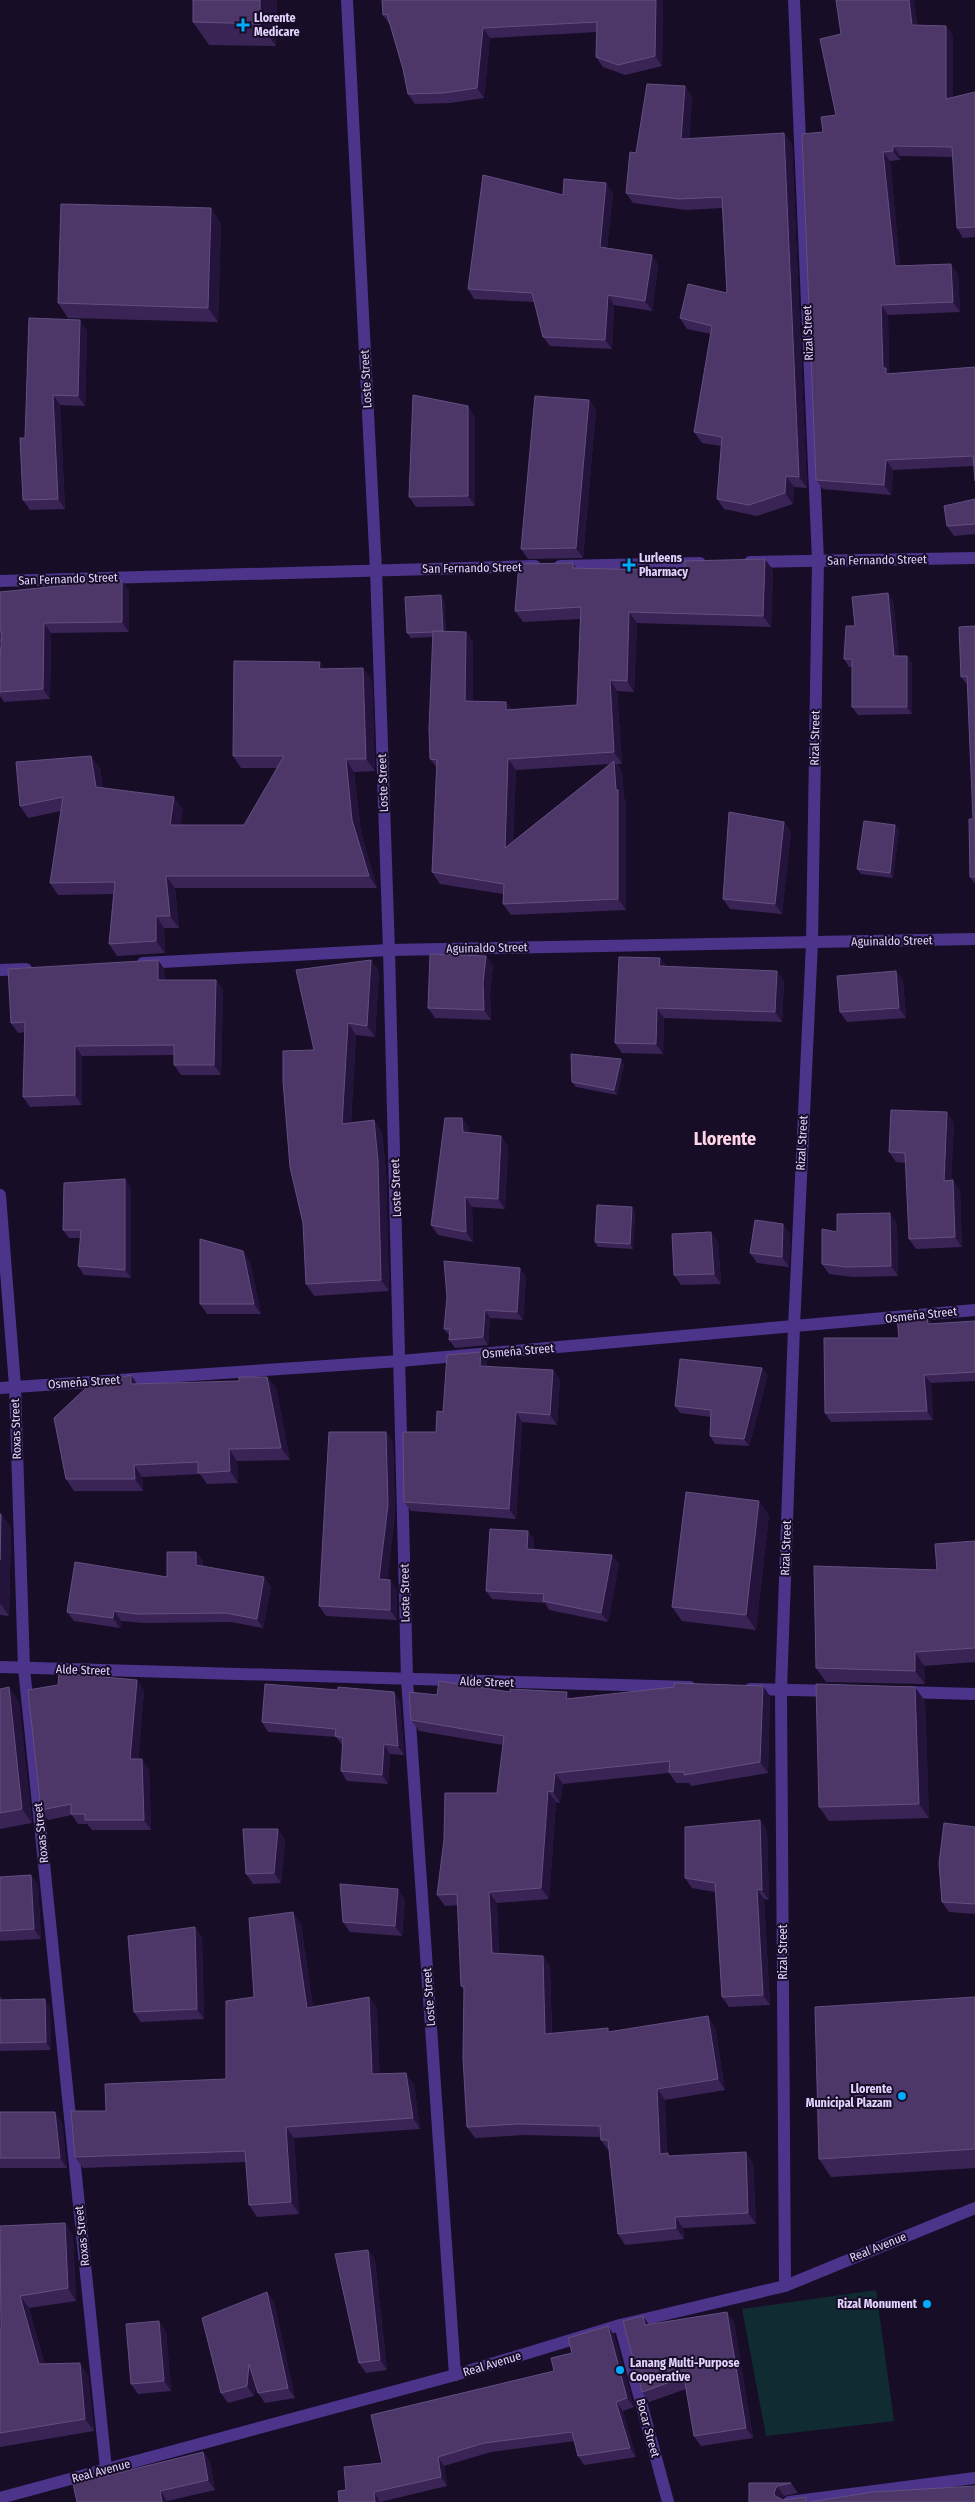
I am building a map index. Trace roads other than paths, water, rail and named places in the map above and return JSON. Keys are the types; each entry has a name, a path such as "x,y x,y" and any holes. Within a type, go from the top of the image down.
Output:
{"street":[{"name":"Loste Street","path":"347,0 376,570 389,950 407,1679 455,2375"},
{"name":"Rizal Street","path":"785,2286 781,1690 794,1327 812,943 818,561 794,0"},
{"name":"San Fernando Street","path":"739,563 975,558"},
{"name":"San Fernando Street","path":"0,581 710,563"},
{"name":"Aguinaldo Street","path":"130,963 389,950 975,939"},
{"path":"0,970 40,968"},
{"name":"Roxas Street","path":"0,1195 15,1386 24,1668 106,2469"},
{"name":"Osmeña Street","path":"0,1388 400,1361 975,1310"},
{"name":"Alde Street","path":"0,1667 702,1688"},
{"path":"742,1689 849,1691"},
{"path":"888,1692 975,1694"},
{"name":"Real Avenue","path":"0,2498 455,2375 620,2325 785,2286 975,2208"},
{"name":"Bocar Street","path":"620,2325 668,2502"},
{"path":"789,2502 975,2478"}],"place":[{"name":"Llorente Medicare","path":"243,25"},
{"name":"Lurleens Pharmacy","path":"629,565"},
{"name":"Llorente Municipal Plazam","path":"902,2096"},
{"name":"Rizal Monument","path":"927,2304"},
{"name":"Lanang Multi-Purpose Cooperative","path":"620,2370"}],"district":[{"name":"Llorente","path":"725,1139"}]}
